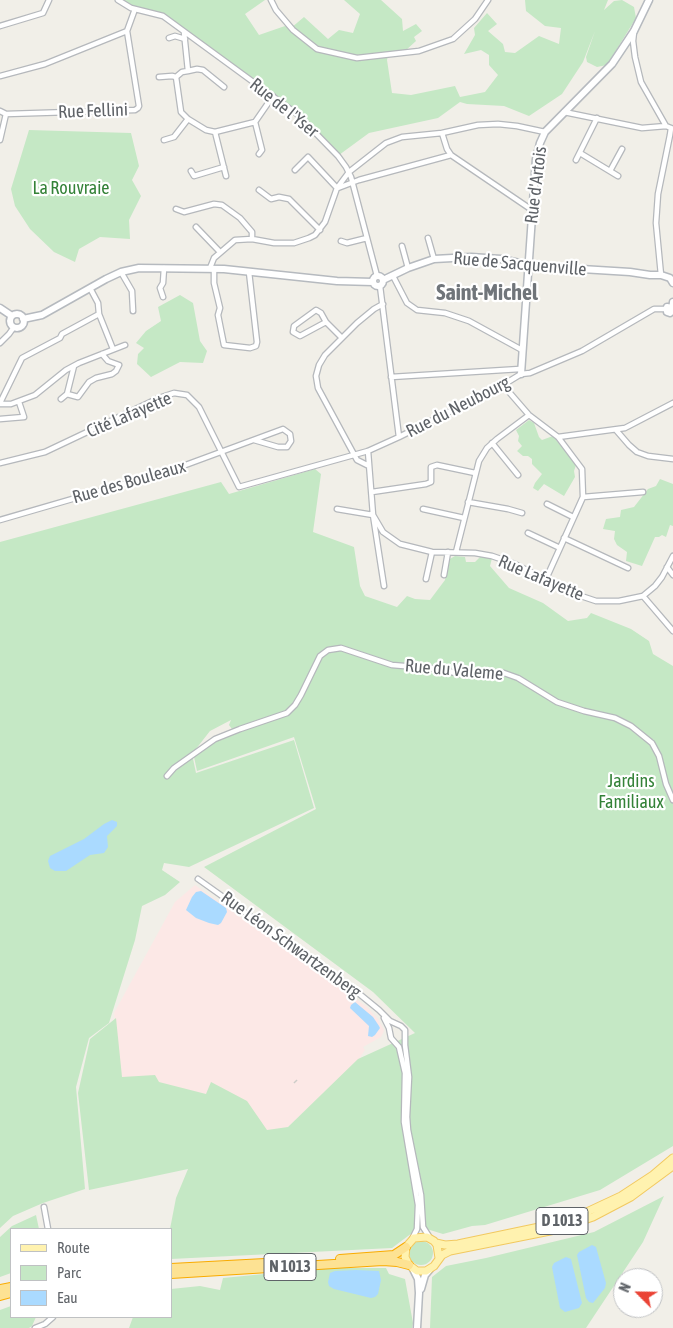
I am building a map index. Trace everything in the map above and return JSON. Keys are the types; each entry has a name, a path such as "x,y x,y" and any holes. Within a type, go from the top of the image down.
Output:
{"highway":[{"name":"N 1013","path":"172,1268 390,1255 396,1254 406,1247"},
{"name":"N 1013","path":"172,1274 383,1262 397,1262 411,1267"}],"main road":[{"name":"D 1013","path":"433,1241 445,1245 458,1244 544,1226 576,1217 621,1196 653,1175 673,1158"},
{"name":"D 1013","path":"439,1258 450,1251 549,1231 604,1212 631,1197 673,1166"},
{"path":"418,1236 433,1241 439,1250 439,1258 434,1266 421,1271 411,1267 405,1257 406,1247 411,1240 418,1236"}],"street":[{"path":"0,26 43,13 48,0"},
{"name":"Rue de l'Yser","path":"118,0 135,9 163,16 273,96 308,124 338,156 349,172 383,304 399,438"},
{"path":"271,0 276,10 293,30 317,49 357,58 419,51 435,47 453,39 475,19 488,0"},
{"name":"Rue d'Artois","path":"520,372 536,159 540,143 545,132 609,68 634,31 649,0"},
{"name":"Rue Fellini","path":"6,114 135,110 138,108 127,31 135,9"},
{"path":"0,76 45,64 127,31"},
{"path":"634,31 634,46 641,82 670,127 657,204 656,223 661,275"},
{"path":"184,32 188,71"},
{"path":"169,38 175,36 185,39"},
{"path":"626,44 630,43 634,46"},
{"path":"176,78 182,72 197,69 203,70 224,87"},
{"path":"159,77 172,76 176,78"},
{"path":"176,78 181,112 188,119 206,130 215,132 255,122 273,96"},
{"path":"0,111 6,114 0,140"},
{"path":"564,112 642,128 670,127"},
{"path":"576,160 597,118"},
{"path":"164,140 174,137 188,119"},
{"path":"255,122 262,150 259,154"},
{"path":"249,272 256,346 250,348 224,345 218,315 220,308 212,269 214,258 235,240 252,239 274,243 294,242 309,238 320,230 337,188 349,172 386,143 402,137 442,133 478,125 498,124 545,132"},
{"path":"215,132 226,176"},
{"path":"442,133 447,150 452,155 532,210"},
{"path":"610,170 622,149"},
{"path":"580,153 618,176"},
{"path":"337,188 352,182 452,155"},
{"path":"295,170 308,156 337,188"},
{"path":"191,171 194,176 224,168"},
{"path":"259,190 271,199 279,197 288,199 320,230"},
{"path":"176,209 184,212 214,204 222,204 240,218 252,232 252,239"},
{"path":"196,227 220,252"},
{"path":"341,241 347,243 367,238"},
{"path":"428,238 434,259"},
{"path":"402,246 408,268"},
{"name":"Rue de Sacquenville","path":"23,319 42,315 121,272 140,268 212,269 337,281 378,281 434,259 471,257 533,266 661,275 672,280"},
{"path":"163,297 160,288 163,283 164,268"},
{"path":"121,272 132,291 133,311"},
{"path":"393,276 407,303 417,310 445,312 469,321 522,350"},
{"path":"90,288 98,303 99,314 113,349"},
{"path":"369,466 357,460 354,455 318,388 316,376 319,365 325,355 374,309 383,304"},
{"path":"0,308 12,316"},
{"name":"Rue du Neubourg","path":"239,487 368,451 399,438 503,385 520,372 530,373 582,351 654,309 671,310"},
{"path":"326,322 300,336 293,332 294,326 316,310 321,313 326,322 342,338"},
{"path":"12,316 18,314 23,319 21,326 14,327"},
{"path":"0,404 22,358 99,314"},
{"path":"12,316 10,322 14,327"},
{"path":"0,343 10,334 14,327"},
{"path":"0,404 19,402 35,395 66,370 125,345"},
{"path":"66,394 78,397 89,382 112,374 120,364 108,360 102,354"},
{"path":"61,400 66,394 74,366"},
{"path":"391,377 520,372"},
{"path":"503,385 529,415 558,437 582,469 583,497 546,579"},
{"name":"Cité Lafayette","path":"0,463 45,452 149,402 174,393 187,395 199,407 239,487"},
{"path":"0,419 24,417 19,402"},
{"path":"558,437 625,428 673,403"},
{"path":"456,552 475,473 483,454 492,443 529,415"},
{"name":"Rue des Bouleaux","path":"1,518 172,470 284,429 290,434 291,441 287,447 278,447 254,440"},
{"path":"616,430 637,452 648,456 673,458"},
{"path":"492,443 518,475"},
{"path":"368,451 373,516 384,586"},
{"path":"372,492 426,484 430,482 431,467 437,465 475,473"},
{"path":"583,497 644,492"},
{"path":"468,502 522,513"},
{"path":"546,504 574,517"},
{"path":"337,509 373,516"},
{"path":"423,510 464,518"},
{"name":"Rue Lafayette","path":"373,516 383,532 392,539 411,548 432,552 475,553 498,558 515,564 572,593 596,601 619,601 643,596"},
{"path":"528,533 560,548"},
{"path":"564,538 628,568"},
{"path":"426,579 432,552"},
{"path":"444,575 448,552"},
{"path":"673,556 655,586 643,596 673,631"},
{"path":"667,568 673,575"},
{"name":"Rue du Valeme","path":"166,776 174,768 215,739 289,711 301,695 318,658 325,651 331,649 346,649 392,665 440,669 459,674 504,673 518,678 553,701 580,710 611,716 631,726 652,743 659,756 666,784 673,800"},
{"name":"Rue Léon Schwartzenberg","path":"198,879 363,997 390,1021 399,1026"},
{"name":"Rue Léon Schwartzenberg","path":"382,1014 390,1031"},
{"path":"411,1240 417,1229 418,1205 404,1128 404,1065 398,1047 390,1036 392,1027 399,1026 405,1030 409,1077 408,1130 420,1187 422,1223 424,1230 433,1241"},
{"path":"394,1041 402,1040 405,1037"},
{"path":"44,1207 48,1228"},
{"path":"411,1267 418,1279 417,1328"},
{"path":"419,1292 425,1275 430,1269"},
{"path":"35,1328 45,1324 52,1318"}],"shaded area":[{"path":"195,885 367,1007 378,1019 384,1030 381,1037 363,1047 365,1050 355,1065 288,1127 132,1169 114,1013 175,902"}],"green space":[{"path":"122,0 265,0 245,14 259,35 285,26 291,28 304,17 328,39 339,30 353,33 360,14 344,0 381,0 402,19 403,31 416,24 422,31 414,37 416,41 405,51 389,51 387,60 392,93 411,95 455,86 460,97 485,92 498,75 489,65 489,55 481,50 464,54 475,35 474,28 487,13 497,24 488,31 503,44 505,52 515,53 539,36 559,44 561,28 545,26 526,11 525,0 608,0 604,10 614,1 622,0 634,7 636,18 607,65 597,67 587,62 586,57 595,31 583,62 562,94 529,116 504,106 460,102 438,118 369,133 339,155 296,112 162,14 132,6"},
{"name":"La Rouvraie","path":"29,130 131,133 139,166 132,180 141,196 129,220 130,239 100,237 79,249 75,262 54,252 30,229 15,206 11,189"},
{"path":"180,295 193,303 200,341 207,351 203,363 180,362 151,377 137,364 138,354 144,348 136,343 146,331 161,321 158,307"},
{"path":"529,420 534,423 542,440 553,436 576,465 575,477 564,496 544,484 538,491 533,488 542,474 532,464 532,459 528,456 523,456 517,451 522,446 518,441 519,436 516,430"},
{"name":"Jardins Familiaux","path":"315,469 321,474 313,532 354,547 360,586 365,596 397,607 407,596 415,599 430,600 445,580 448,560 455,556 465,557 466,562 475,562 480,557 492,558 490,566 509,588 543,603 568,621 587,618 591,613 631,629 649,641 653,654 673,666 673,795 669,787 662,756 653,739 649,742 656,756 669,798 673,803 673,1146 600,1190 485,1225 472,1226 443,1234 420,1227 392,1248 172,1259 172,1228 170,1228 176,1198 188,1169 89,1190 78,1093 90,1039 116,1018 122,1077 155,1075 159,1082 206,1094 211,1082 247,1101 267,1130 288,1127 358,1059 415,1033 373,992 204,867 316,809 294,737 197,771 194,757 215,742 235,733 229,725 231,720 210,731 192,754 196,773 294,740 314,808 189,867 164,863 162,870 180,882 165,895 142,906 135,940 109,1023 89,1038 76,1087 85,1189 43,1203 13,1216 0,1228 0,542 221,482 229,494"},
{"path":"660,479 673,484 673,526 670,525 666,537 662,535 655,537 642,566 626,561 627,552 617,545 614,539 615,531 603,529 606,519 620,517 621,510 634,507 648,489 656,486"},
{"path":"664,1196 643,1242 626,1268 613,1268 613,1287 586,1328 430,1328 432,1277 446,1266 594,1232"},
{"path":"36,1215 39,1228 10,1228 10,1273 0,1277 0,1237 12,1226"},
{"path":"421,1241 426,1242 432,1248 432,1258 426,1264 421,1265 416,1264 410,1258 409,1253 410,1248 416,1242"},
{"path":"326,1268 386,1268 389,1274 405,1279 413,1323 412,1328 129,1328 133,1318 172,1318 172,1289 200,1286 220,1290 223,1278"},
{"path":"10,1306 10,1318 36,1318 29,1328 0,1328 0,1310"}],"water":[{"path":"112,820 117,822 117,826 107,836 108,847 104,853 90,855 66,871 55,871 50,868 48,861 50,856 84,839"},
{"path":"201,891 226,908 227,912 218,925 196,918 186,910 192,897 196,892"},
{"path":"355,1002 373,1017 380,1028 372,1037 368,1036 369,1026 350,1008"},
{"path":"592,1245 596,1247 606,1283 605,1288 593,1303 589,1302 586,1298 577,1255"},
{"path":"566,1257 571,1259 582,1303 579,1308 565,1312 560,1308 552,1267 554,1263"},
{"path":"356,1270 379,1271 381,1280 378,1294 375,1297 371,1298 334,1289 329,1286 330,1273"}],"district":[{"name":"Saint-Michel","path":"487,293"}]}
